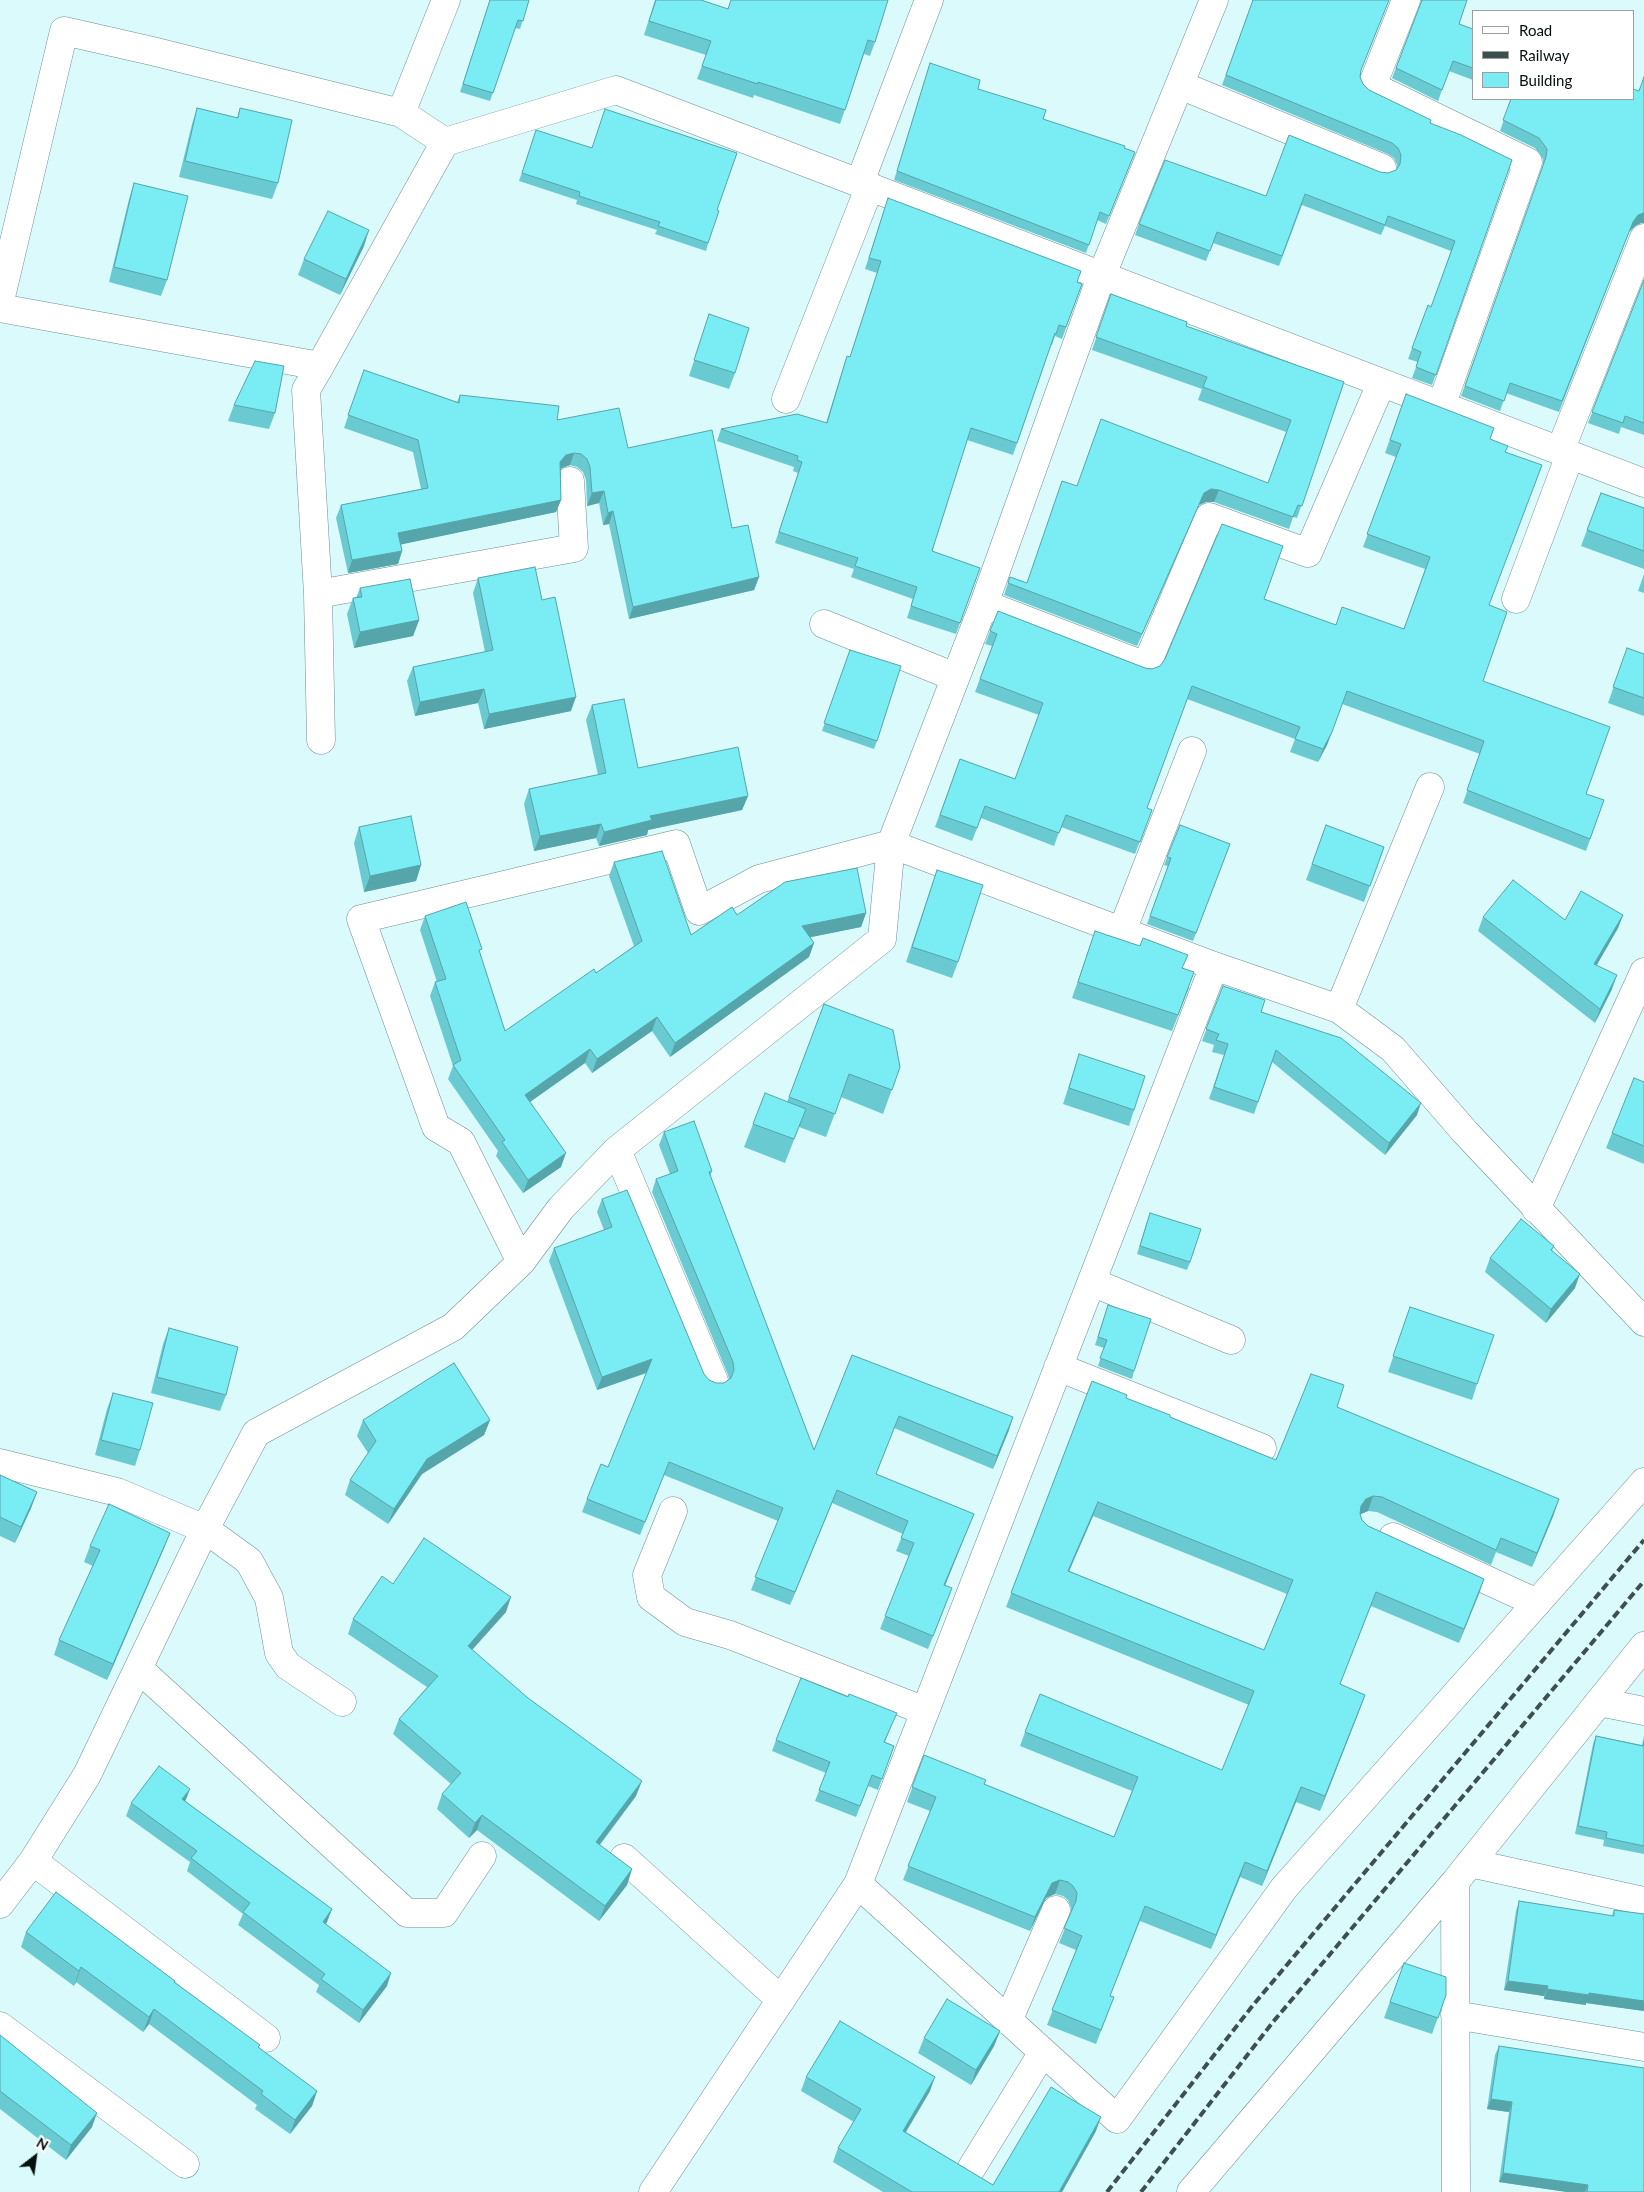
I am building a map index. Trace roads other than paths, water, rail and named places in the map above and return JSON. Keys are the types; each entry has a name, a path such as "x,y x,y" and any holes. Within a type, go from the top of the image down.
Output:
{"street":[{"path":"401,114 446,0"},
{"path":"786,399 865,184 929,0"},
{"path":"0,1904 33,1861 87,1775 205,1529 256,1433 453,1327 521,1262 561,1208 617,1150 882,939 890,844 984,604 1102,277 1214,0"},
{"path":"1406,0 1372,86 1528,162 1441,406"},
{"path":"0,301 64,31 152,51 401,114 445,142"},
{"path":"1180,85 1382,168"},
{"path":"321,740 318,594 306,390 445,142 616,90 1644,483"},
{"path":"1516,599 1565,453 1644,238"},
{"path":"0,308 320,366"},
{"path":"984,604 1146,666 1209,517 1308,553 1382,384"},
{"path":"318,594 574,548 570,481"},
{"path":"824,624 955,678"},
{"path":"1122,931 1192,752"},
{"path":"1339,1009 1430,787"},
{"path":"521,1262 461,1142 436,1127 360,919 676,844 699,910 760,879 890,844 1214,966 1339,1009 1393,1048 1465,1132 1644,1322"},
{"path":"653,2192 858,1884 1214,966"},
{"path":"1536,1209 1644,972"},
{"path":"617,1150 714,1381"},
{"path":"1092,1282 1231,1340"},
{"path":"1058,1367 1262,1448"},
{"path":"0,1463 117,1492 205,1529 249,1561 269,1598 279,1653 288,1666 342,1702"},
{"path":"858,1884 1117,2119 1284,1888 1644,1482"},
{"path":"673,1511 647,1575 651,1597 685,1622 730,1635 925,1711"},
{"path":"1370,1526 1537,1603"},
{"path":"1191,2192 1463,1873 1644,1646"},
{"path":"139,1669 408,1913 444,1913 482,1856"},
{"path":"1599,1702 1644,1711"},
{"path":"624,1858 781,2000"},
{"path":"33,1861 266,2038"},
{"path":"1463,1873 1644,1901"},
{"path":"1456,2192 1455,2015 1463,1873"},
{"path":"1008,2021 1056,1910"},
{"path":"1455,2015 1644,2047"},
{"path":"0,2026 185,2164"},
{"path":"971,2169 1043,2052"}],"railway":[{"path":"1107,2192 1254,2004 1644,1540"},
{"path":"1141,2192 1273,2022 1644,1581"}]}
